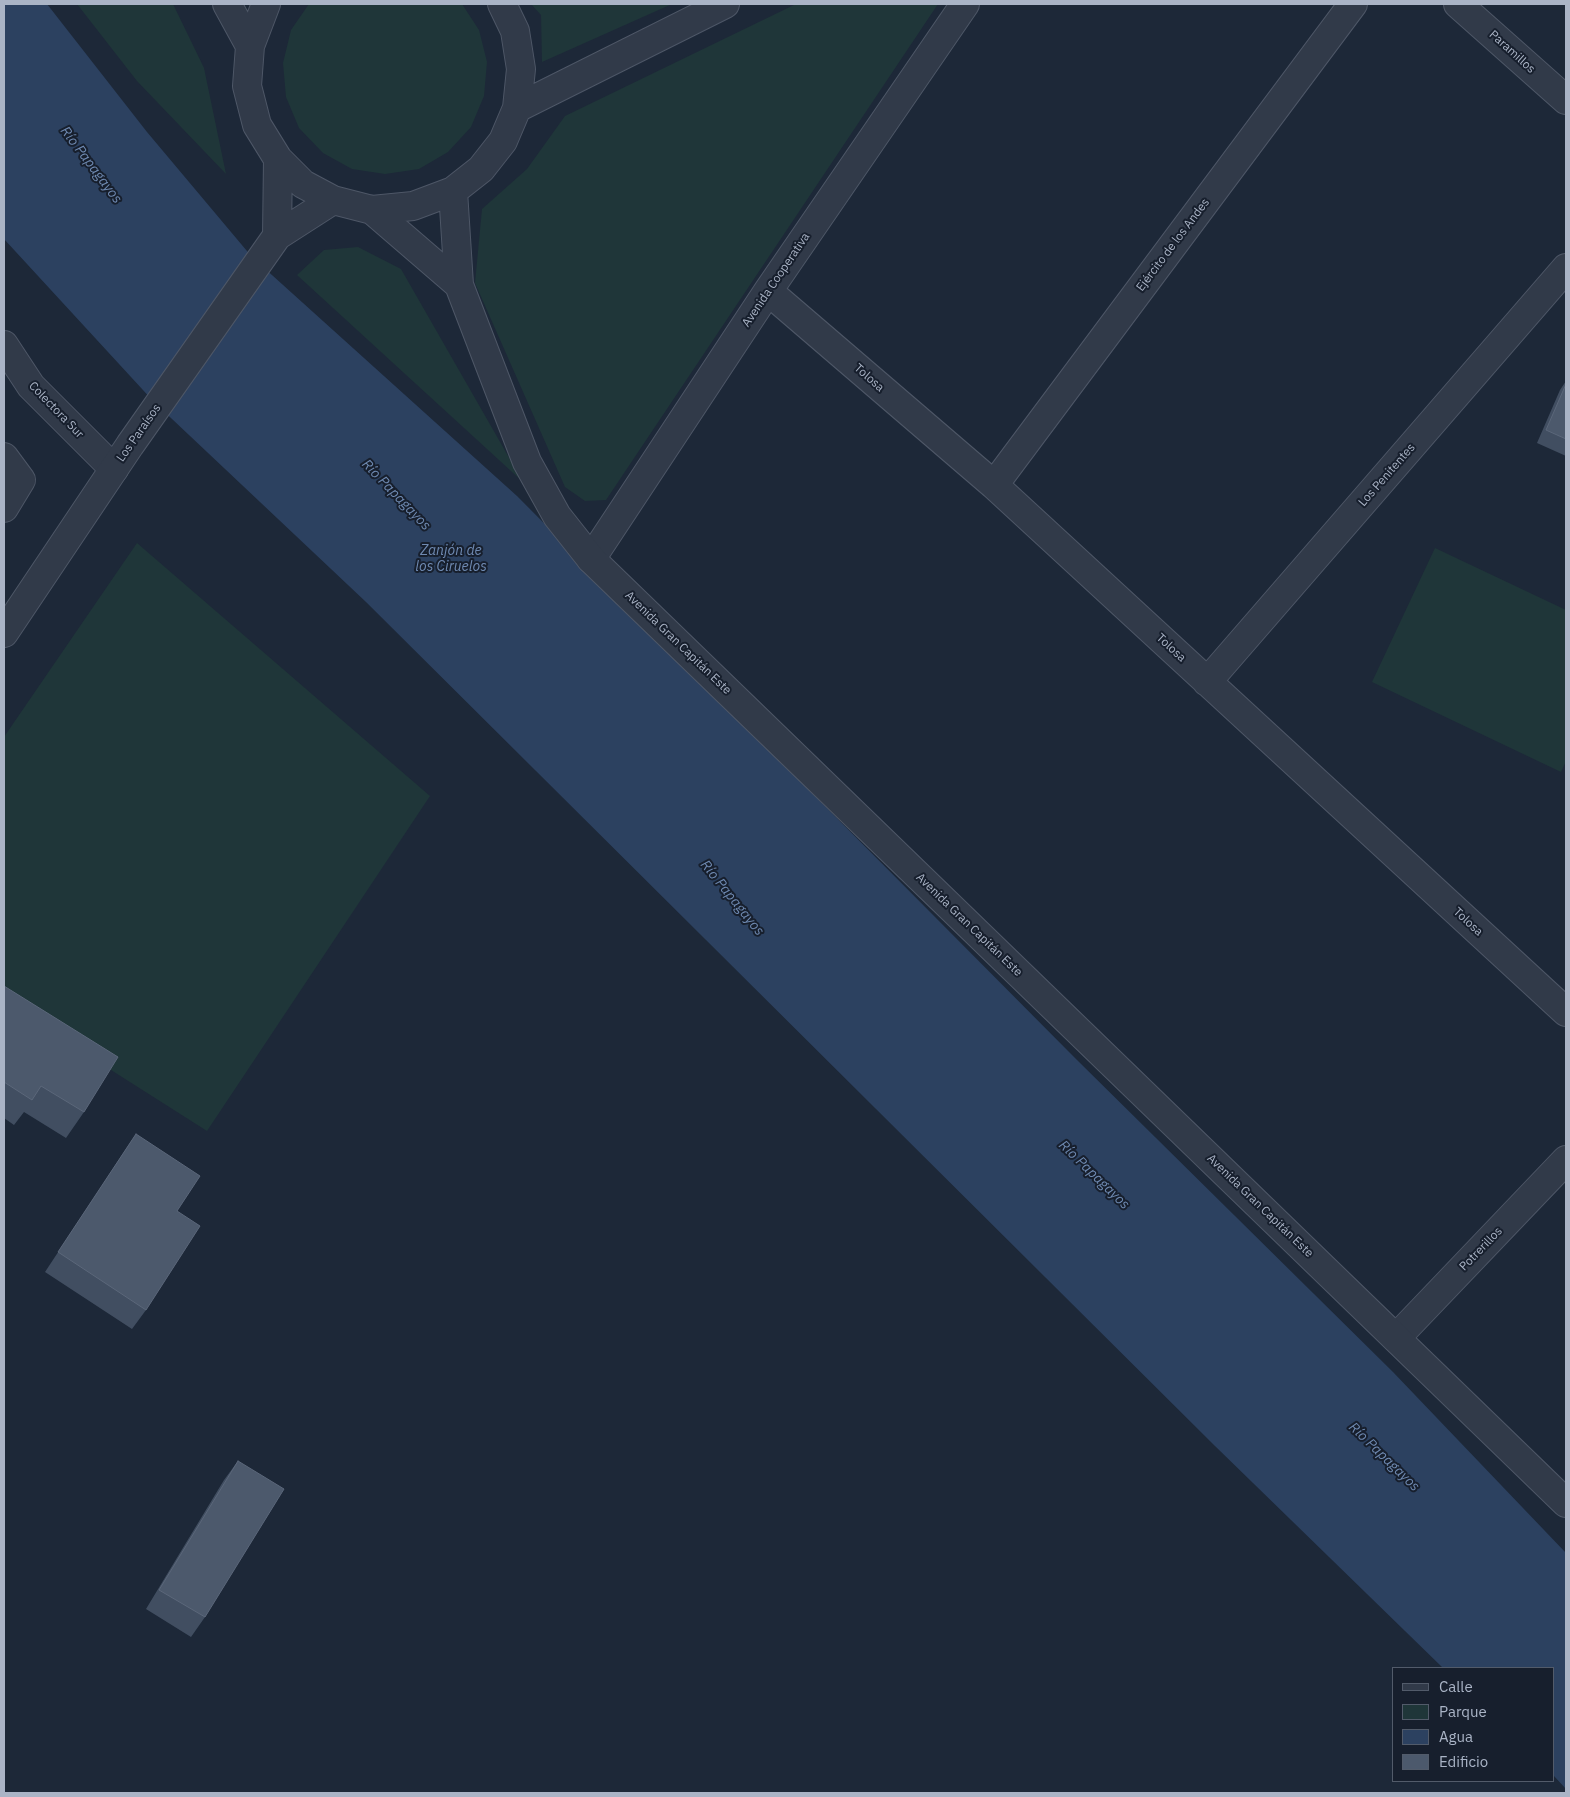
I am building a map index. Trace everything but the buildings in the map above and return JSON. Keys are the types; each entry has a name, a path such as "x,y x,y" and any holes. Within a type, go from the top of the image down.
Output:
{"street":[{"path":"227,4 250,46"},
{"path":"266,4 250,46 247,86 257,125 278,160 303,184 333,200 372,210 414,206 453,191 481,169 503,140 517,108 521,70 515,31 502,4"},
{"path":"517,108 725,4"},
{"name":"Avenida Cooperativa","path":"591,559 768,291 965,4"},
{"name":"Ejército de los Andes","path":"994,485 1353,4"},
{"name":"Paramillos","path":"1458,4 1566,100"},
{"path":"270,246 278,160"},
{"name":"Avenida Gran Capitán Este","path":"453,191 459,285 527,462 557,516 591,559 1566,1503"},
{"name":"Los Paraísos","path":"4,633 130,445 270,246 333,200"},
{"name":"Avenida Gran Capitán Este","path":"372,210 459,285"},
{"name":"Los Penitentes","path":"1207,682 1566,268"},
{"name":"Tolosa","path":"768,291 994,485 1566,1012"},
{"name":"Colectora Sur","path":"4,345 31,386 114,469"},
{"path":"4,456 21,480 4,508"},
{"name":"Potrerillos","path":"1396,1338 1566,1160"}],"green space":[{"path":"77,4 173,4 204,68 226,174 137,81"},
{"path":"309,4 462,4 479,30 487,62 484,96 471,127 448,152 419,169 385,174 352,169 323,153 299,128 286,97 283,63 291,30"},
{"path":"531,4 672,4 542,62 541,15"},
{"path":"796,4 938,4 606,500 585,501 565,487 475,283 482,209 527,169 565,116"},
{"path":"358,247 401,269 523,482 297,275 324,250"},
{"path":"137,543 430,796 207,1131 4,1002 4,737"},
{"path":"1435,548 1566,610 1566,761 1561,772 1372,682"}],"water":[{"name":"Zanjón de los Ciruelos","path":"4,4 47,4 147,132 252,257 517,496 1076,1059 1393,1372 1566,1553 1566,1789 1555,1777 1555,1667 1442,1667 1215,1446 366,602 154,402 4,239"}],"water label":[{"name":"Río Papagayos","path":"91,165"},
{"name":"Río Papagayos","path":"396,495"},
{"name":"Río Papagayos","path":"732,898"},
{"name":"Río Papagayos","path":"1094,1175"},
{"name":"Río Papagayos","path":"1384,1457"}]}
